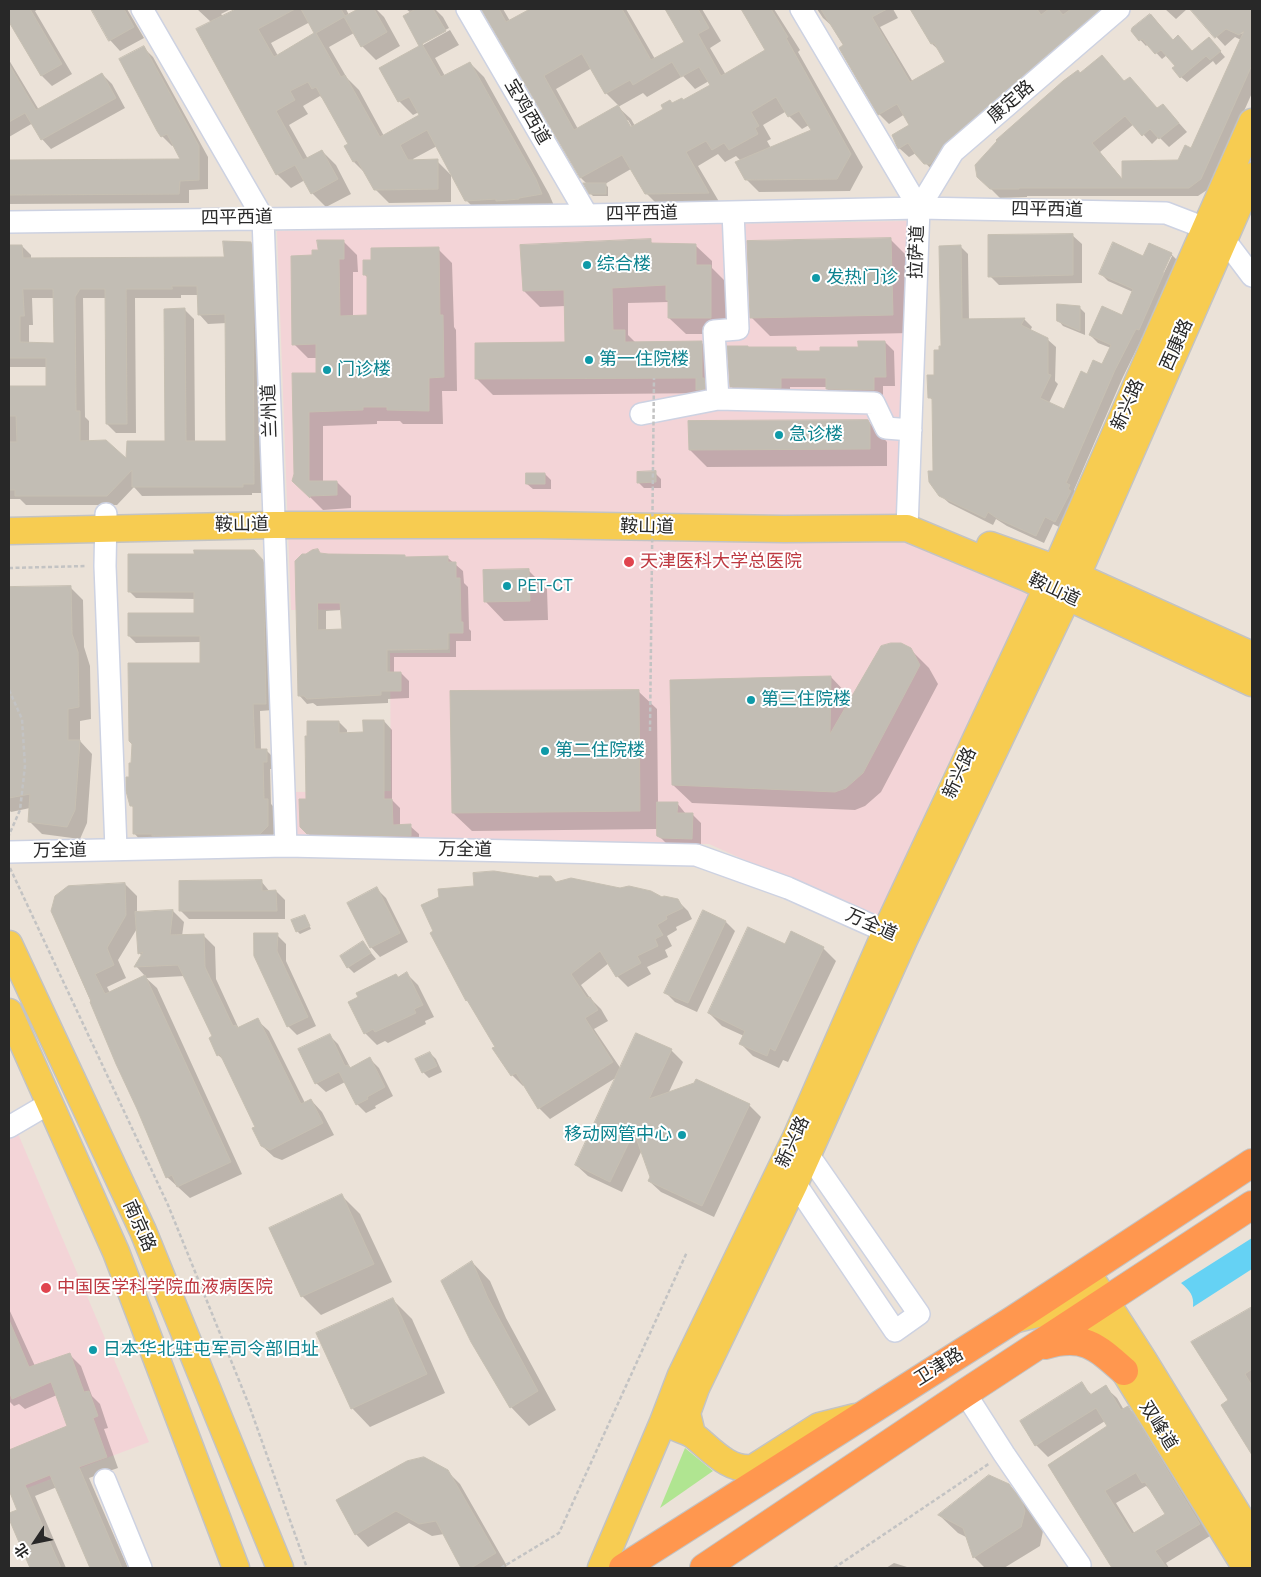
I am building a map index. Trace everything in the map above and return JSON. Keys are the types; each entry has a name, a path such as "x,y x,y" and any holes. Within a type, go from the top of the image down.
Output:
{"highway":[{"name":"卫津路","path":"624,1568 1013,1320 1252,1163"},
{"name":"卫津路","path":"704,1568 1252,1204"},
{"path":"1032,1350 1047,1344 1068,1340 1079,1341 1134,1365"}],"main road":[{"name":"新兴路","path":"663,1422 681,1374 895,936 1062,582 1214,234 1252,122"},
{"path":"1214,234 1252,176"},
{"name":"鞍山道","path":"9,514 105,522"},
{"name":"鞍山道","path":"9,531 105,522 274,520 784,529 907,522 1252,655"},
{"name":"鞍山道","path":"1062,582 1252,683"},
{"path":"692,1434 687,1412 696,1388 808,1154 895,936"},
{"name":"南京路","path":"9,944 143,1231 280,1568"},
{"name":"南京路","path":"9,1012 116,1252 236,1568"},
{"name":"双峰道","path":"1078,1278 1134,1365 1252,1537"},
{"path":"1013,1320 1051,1312 1097,1308"},
{"name":"双峰道","path":"1134,1365 1246,1568"},
{"path":"601,1568 663,1422 692,1434 725,1461 744,1469 753,1468 819,1426 863,1414"}],"street":[{"name":"兰州道","path":"142,9 264,218 286,846"},
{"name":"宝鸡西道","path":"467,9 586,216"},
{"name":"拉萨道","path":"801,9 919,208 907,522"},
{"name":"康定路","path":"919,208 953,152 1119,9"},
{"name":"四平西道","path":"9,222 586,216 919,208 1166,213 1214,234"},
{"path":"718,398 714,331 738,329 733,212"},
{"path":"1214,234 1252,276"},
{"path":"641,414 718,398 874,403 886,428 911,430"},
{"path":"105,522 116,850"},
{"name":"万全道","path":"9,852 286,846 696,855 788,888 895,936"},
{"path":"9,1127 50,1103"},
{"path":"795,1183 895,1331 919,1314 808,1154"},
{"path":"966,1393 1004,1454 1080,1565"},
{"path":"105,1480 141,1568"}],"path":[{"path":"650,731 654,378"},
{"path":"9,568 105,566"},
{"path":"9,690 22,719 25,766 20,810 9,835"},
{"path":"9,867 168,1205 249,1405 306,1568"},
{"path":"501,1568 559,1533 687,1252"},
{"path":"834,1568 1004,1454"}],"shaded area":[{"name":"天津医科大学总医院","path":"908,221 902,533 1035,590 937,786 879,920 709,844 297,841 295,792 391,791 390,653 450,653 450,609 291,610 277,231"},
{"name":"中国医学科学院血液病医院","path":"16,1129 149,1442 9,1495 9,1133"}],"green space":[{"path":"685,1448 713,1471 660,1508"}],"water":[{"path":"1252,1238 1252,1269 1193,1307 1191,1294 1181,1283"}],"building":[{"path":"9,9 30,9 62,64 41,76 9,22"},
{"path":"91,9 124,9 134,27 109,41"},
{"path":"236,9 295,9 258,29 274,57 314,33 301,9 341,9 345,16 358,9 374,9 387,32 361,47 344,17 316,33 341,77 345,75 380,137 419,115 409,97 398,102 379,68 419,46 403,16 416,9 433,9 446,31 422,44 441,77 470,62 536,179 542,194 519,199 465,201 427,130 400,145 408,160 438,159 438,189 374,190 357,160 353,162 344,146 348,144 316,87 312,89 308,82 290,91 295,100 276,111 303,160 322,150 338,179 311,194 295,165 276,175 196,29"},
{"path":"481,9 499,9 506,22 530,9 622,9 651,60 684,42 665,9 698,9 709,28 698,34 721,76 765,50 741,9 771,9 851,154 837,179 745,180 735,162 811,130 799,111 788,117 776,97 751,112 759,126 755,128 758,134 729,150 724,143 712,150 706,141 686,152 709,193 645,194 622,155 580,178","holes":["582,54 605,94 630,80 633,85 672,62 681,77 699,67 710,85 683,100 682,98 672,103 670,100 661,105 663,109 631,127 618,105 574,130 544,76"]},
{"path":"821,9 887,9 872,17 910,82 945,62 934,43 931,44 910,9 1037,9 1041,15 1049,9 1058,9 1063,15 1071,9 1100,9 945,143 930,164 924,164 908,143 898,149 892,135 909,125 897,104 878,115 839,48 843,45"},
{"path":"1190,9 1252,9 1252,65 1201,179 1189,188 990,189 977,177 975,165 996,140 1063,81 1078,70 1080,73 1102,55 1124,81 1130,77 1157,108 1163,104 1179,123 1159,139 1150,129 1142,136 1125,116 1092,143 1122,179 1122,161 1178,160 1185,145 1191,148 1244,31 1239,35 1226,29 1215,38"},
{"path":"1150,14 1173,40 1178,35 1192,51 1209,37 1221,51 1210,60 1206,56 1180,78 1172,68 1175,66 1161,50 1155,54 1142,39 1139,41 1131,31 1132,28"},
{"path":"144,46 199,146 199,180 180,181 179,194 9,195 9,160 180,159 167,134 161,137 157,131 119,59"},
{"path":"9,64 36,110 102,73 116,98 41,140 25,113 9,122"},
{"path":"583,183 606,183 606,194 589,194"},
{"path":"1073,234 1073,275 988,277 988,235"},
{"name":"发热门诊","path":"891,238 893,315 750,318 747,241"},
{"path":"651,239 651,243 696,244 696,265 711,265 711,318 668,318 666,285 612,288 613,330 625,330 625,342 702,341 702,378 704,378 705,389 696,390 696,378 475,379 475,343 565,342 564,290 523,291 520,245"},
{"path":"317,240 344,240 344,259 339,259 340,316 367,315 367,275 363,275 363,260 371,260 371,248 439,247 440,315 443,315 444,377 429,378 429,411 387,410 387,407 363,407 363,410 309,412 309,481 337,481 337,495 310,496 310,498 292,481 294,474 292,373 316,373 316,344 292,345 291,256 312,255 312,250 318,250"},
{"path":"223,241 251,242 254,484 243,484 243,487 132,487 132,470 107,496 15,496 15,490 9,490 9,442 17,442 16,416 9,416 9,386 46,386 46,358 9,358 9,245 22,245 23,258 224,257","holes":["172,286 197,286 198,315 225,314 226,441 186,441 185,308 164,309 165,441 127,441 126,458 106,440 80,441 80,411 76,411 75,297 80,289 105,289 106,424 127,424 126,289 172,289","23,289 53,289 54,343 20,342 20,316 24,316"]},
{"path":"1113,242 1143,256 1149,243 1172,253 1139,330 1136,329 1115,370 1066,483 1070,485 1068,489 1071,491 1055,522 1045,517 1036,536 998,519 988,512 985,518 939,496 929,482 928,471 933,471 932,398 928,398 927,375 934,375 934,350 939,350 939,346 941,346 939,246 961,245 962,319 1025,318 1021,325 1048,338 1048,374 1051,375 1040,398 1064,409 1081,371 1087,374 1093,360 1102,364 1111,345 1089,335 1102,306 1122,315 1133,289 1099,274"},
{"path":"1057,304 1080,306 1080,331 1057,321"},
{"path":"858,341 885,341 886,377 874,377 874,390 826,389 826,378 781,378 781,388 730,387 727,346 796,347 796,351 820,351 820,347 858,347"},
{"name":"急诊楼","path":"868,420 870,424 870,449 689,450 688,421"},
{"path":"656,471 656,482 637,483 637,472"},
{"path":"526,473 545,473 545,484 526,484"},
{"path":"318,549 320,553 328,554 405,555 405,557 448,556 448,562 456,562 456,578 460,578 463,633 448,633 448,649 387,650 387,672 401,672 401,691 381,691 381,695 307,699 304,696 298,696 295,561 302,554","holes":["318,603 340,603 342,629 318,630"]},
{"path":"194,550 254,550 263,560 266,704 253,704 255,749 267,749 267,762 263,762 264,799 268,799 268,826 260,834 152,836 152,834 133,834 133,806 130,806 126,791 126,777 129,777 132,744 129,741 128,663 200,663 200,636 128,636 128,613 194,613 194,592 128,592 128,554 194,554"},
{"name":"PET-CT","path":"529,569 530,601 484,602 483,570"},
{"path":"71,586 72,634 78,652 79,707 68,709 68,740 80,740 75,810 67,827 28,822 30,794 9,798 9,587"},
{"name":"第三住院楼","path":"901,643 911,648 920,665 863,773 846,788 835,792 672,785 670,680 831,676 830,734 881,646"},
{"name":"第二住院楼","path":"639,690 640,811 452,813 450,691"},
{"path":"363,720 384,720 384,799 392,799 393,825 411,824 411,836 307,834 300,827 299,799 306,799 305,736 307,736 307,721 339,721 339,733 363,732"},
{"path":"657,802 678,802 677,813 693,813 692,839 661,838 657,836"},
{"path":"494,871 539,878 539,876 551,876 556,882 571,878 620,888 629,886 651,891 662,897 678,899 683,908 666,916 667,919 657,925 663,935 655,939 658,946 637,956 641,963 616,977 600,951 571,974 587,998 590,997 598,1010 585,1018 613,1062 538,1109 516,1073 511,1076 492,1048 495,1047 466,1001 430,933 433,931 421,905 439,897 438,889 474,886 473,873"},
{"path":"262,880 262,891 276,890 277,911 179,911 179,881"},
{"path":"125,883 126,915 107,948 114,965 95,974 105,994 145,975 231,1162 177,1187 172,1175 166,1178 51,911 55,896 68,886"},
{"path":"377,887 400,933 370,948 347,903"},
{"path":"173,910 170,935 204,934 205,967 233,1026 236,1025 237,1028 258,1018 301,1104 311,1099 323,1123 270,1150 261,1146 252,1128 255,1127 220,1054 217,1056 209,1038 212,1036 178,965 134,967 143,952 138,954 135,912"},
{"path":"703,910 726,921 688,1003 664,993"},
{"path":"305,915 310,926 296,932 291,920"},
{"path":"748,927 785,944 791,931 824,947 775,1051 770,1048 767,1056 739,1044 745,1031 708,1013"},
{"path":"254,933 278,933 277,951 308,1017 287,1027 254,956"},
{"path":"363,941 371,953 347,968 340,956"},
{"path":"407,972 423,1005 414,1009 416,1013 375,1032 373,1029 364,1034 348,1002 358,997 356,993 396,974 398,977"},
{"path":"636,1033 672,1049 649,1099 694,1083 696,1079 750,1104 702,1206 648,1181 650,1177 634,1132 610,1182 575,1165"},
{"path":"330,1034 345,1066 348,1065 350,1068 370,1057 385,1087 356,1105 339,1072 315,1084 298,1049"},
{"path":"430,1052 437,1066 422,1073 415,1059"},
{"path":"342,1194 374,1264 301,1297 269,1228"},
{"path":"472,1261 488,1298 538,1391 510,1408 471,1342 441,1281"},
{"path":"393,1298 427,1374 351,1409 316,1333"},
{"path":"1252,1307 1252,1369 1245,1374 1252,1386 1252,1455 1221,1405 1228,1400 1191,1342"},
{"path":"9,1320 29,1367 70,1353 84,1392 89,1391 98,1416 93,1418 107,1457 79,1467 122,1568 90,1568 50,1475 25,1485 61,1568 30,1568 9,1519 9,1513 17,1510 9,1490 9,1450 67,1426 51,1382 12,1399 9,1391"},
{"path":"1082,1382 1090,1395 1106,1385 1121,1410 1128,1406 1200,1524 1155,1551 1167,1568 1112,1568 1048,1465 1107,1426 1096,1408 1035,1446 1020,1421","holes":["1136,1473 1142,1483 1145,1482 1165,1514 1132,1534 1105,1491"]},
{"path":"424,1457 448,1470 496,1553 471,1568 461,1568 436,1521 419,1524 396,1511 355,1535 336,1500 407,1461"},
{"path":"989,1475 1009,1484 1022,1502 1025,1511 1021,1527 973,1558 963,1528 938,1515"}],"place":[{"name":"综合楼","path":"587,265"},
{"name":"发热门诊","path":"816,278"},
{"name":"第一住院楼","path":"589,360"},
{"name":"门诊楼","path":"327,370"},
{"name":"急诊楼","path":"779,435"},
{"name":"天津医科大学总医院","path":"629,562"},
{"name":"PET-CT","path":"507,586"},
{"name":"第三住院楼","path":"751,700"},
{"name":"第二住院楼","path":"545,751"},
{"name":"移动网管中心","path":"682,1135"},
{"name":"中国医学科学院血液病医院","path":"46,1288"},
{"name":"日本华北驻屯军司令部旧址","path":"93,1350"}]}
